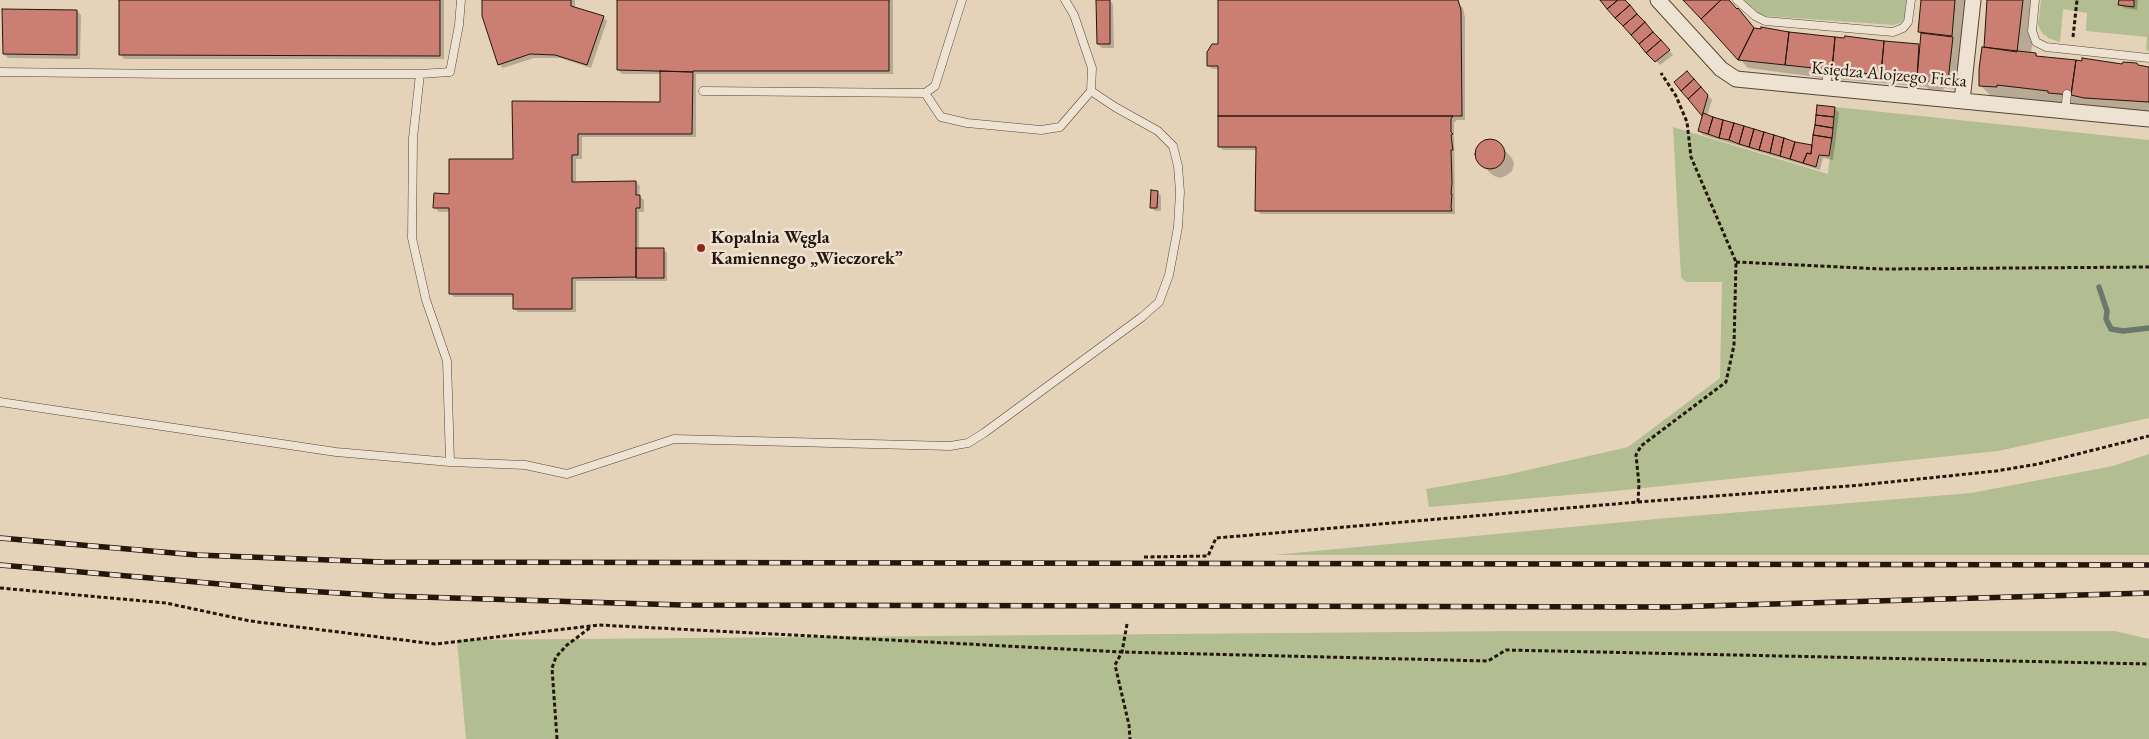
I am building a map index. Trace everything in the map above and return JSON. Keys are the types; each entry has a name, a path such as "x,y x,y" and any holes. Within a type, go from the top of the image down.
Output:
{"street":[{"path":"1962,101 1973,0"},
{"name":"Księdza Alojzego Ficka","path":"1660,1 1728,75 1736,78 2149,119"}],"lane":[{"path":"0,72 420,74 450,72 460,25 461,0"},
{"path":"703,91 925,92 935,86 962,0"},
{"path":"925,92 941,117 967,123 1042,130 1060,127 1091,91 1092,68 1074,15 1065,0"},
{"path":"1737,0 1755,16 1765,21 1893,32 1903,28 1908,22 1911,0"},
{"path":"2035,0 2032,31 2036,42 2046,47 2149,58"},
{"path":"1831,36 1832,27"},
{"path":"2071,59 2072,50"},
{"path":"1826,88 1828,69"},
{"path":"420,74 413,138 412,238 426,300 447,361 450,462"},
{"path":"0,402 336,452 450,462 525,465 567,474 674,439 950,446 968,443 1142,317 1159,302 1169,275 1178,227 1180,192 1178,166 1173,146 1158,131 1091,91"},
{"path":"2065,111 2067,94"}],"path":[{"path":"2072,50 2077,0"},
{"path":"1638,502 1639,484 1636,455 1641,446 1726,382 1734,345 1736,262 1692,157 1688,122 1676,96 1660,73"},
{"path":"1736,262 1882,269 2149,267"},
{"path":"1144,557 1208,556 1216,538 1861,485 1996,471 2038,464 2149,436"},
{"path":"0,588 166,603 250,621 435,644 599,625 1122,652 1488,661 1506,650 2149,664"},
{"path":"1128,624 1122,652 1116,665 1129,725 1130,739"},
{"path":"557,739 552,668 556,657 592,626 599,625"}],"green space":[{"path":"1744,0 1906,0 1905,17 1900,23 1893,25 1766,16 1758,13"},
{"path":"2041,0 2149,0 2149,51 2146,50 2147,37 2086,31 2087,13 2063,9 2060,42 2048,38 2042,33 2038,25"},
{"path":"1835,107 2149,140 2149,418 1998,451 1615,491 1429,507 1426,489 1506,475 1628,447 1720,378 1722,282 1686,282 1681,277 1673,127 1828,174"},
{"path":"2149,454 2149,555 1273,555 1656,519 1971,493 2113,466"},
{"path":"1525,631 2115,631 2149,639 2149,739 466,739 457,640"}],"building":[{"path":"119,0 440,0 440,56 119,55"},
{"path":"482,0 571,0 571,6 604,16 587,65 555,55 530,54 498,65 482,16"},
{"path":"617,0 889,0 889,71 693,72 617,70"},
{"path":"1096,0 1110,0 1110,44 1097,44"},
{"path":"1218,0 1458,0 1461,10 1462,116 1218,116 1218,66 1207,66 1207,52 1212,44 1218,44"},
{"path":"1600,0 1618,0 1607,9"},
{"path":"1618,0 1625,0 1630,5 1615,18 1607,9"},
{"path":"1683,0 1721,0 1701,19"},
{"path":"1721,0 1729,0 1754,28 1738,60 1701,19"},
{"path":"1921,0 1955,0 1952,36 1918,32"},
{"path":"1987,0 2023,0 2017,52 1984,47"},
{"path":"2119,0 2134,0 2134,7 2118,5"},
{"path":"1630,5 1637,14 1623,26 1615,18"},
{"path":"2,9 77,10 77,55 3,54"},
{"path":"1637,14 1645,22 1631,35 1623,26"},
{"path":"1645,22 1653,32 1639,44 1631,35"},
{"path":"1761,27 1789,32 1785,65 1738,60 1754,28 1761,29"},
{"path":"1653,32 1661,40 1646,53 1639,44"},
{"path":"1789,32 1835,37 1832,70 1785,65"},
{"path":"1921,33 1953,37 1948,81 1919,81 1917,78"},
{"path":"1845,36 1884,41 1881,75 1832,70 1835,37 1844,38"},
{"path":"1661,40 1670,50 1655,62 1646,53"},
{"path":"1884,41 1919,44 1917,78 1881,75"},
{"path":"1982,47 2036,53 2036,56 2076,60 2071,95 1997,85 1997,87 1979,86"},
{"path":"2082,58 2122,64 2123,62 2137,63 2138,65 2149,67 2149,102 2084,98 2071,95 2076,60 2082,61"},
{"path":"660,71 693,72 692,134 578,134 578,155 572,155 572,182 636,181 636,195 640,195 640,208 636,208 636,277 572,278 572,309 513,309 513,294 449,294 449,208 433,208 434,193 449,194 449,159 513,159 512,101 660,102"},
{"path":"1687,71 1694,79 1681,91 1674,82"},
{"path":"1694,79 1701,87 1688,99 1681,91"},
{"path":"1701,87 1708,95 1702,116 1688,99"},
{"path":"1817,105 1835,107 1834,117 1816,115"},
{"path":"1703,113 1713,117 1708,134 1698,131"},
{"path":"1816,115 1834,117 1833,128 1815,125"},
{"path":"1218,116 1453,116 1451,119 1451,132 1453,134 1451,135 1453,150 1451,150 1452,211 1255,211 1256,147 1218,147"},
{"path":"1713,117 1723,120 1719,138 1708,134"},
{"path":"1723,120 1734,123 1729,140 1719,138"},
{"path":"1734,123 1744,126 1739,144 1729,140"},
{"path":"1815,125 1833,128 1832,138 1813,135"},
{"path":"1744,126 1754,129 1749,147 1739,144"},
{"path":"1754,129 1764,132 1759,150 1749,147"},
{"path":"1764,132 1774,135 1770,153 1759,150"},
{"path":"1774,135 1784,138 1780,156 1770,153"},
{"path":"1813,135 1832,138 1829,156 1819,155 1816,167 1803,163 1807,153 1811,154"},
{"path":"1784,138 1795,142 1790,159 1780,156"},
{"path":"1490,139 1496,140 1504,148 1504,160 1496,168 1490,169 1484,168 1476,160 1475,154 1476,148 1484,140"},
{"path":"1795,142 1812,145 1811,154 1807,153 1803,163 1790,159"},
{"path":"1151,190 1158,191 1157,208 1150,208"},
{"path":"636,248 664,248 664,278 636,278"}],"waterway":[{"path":"2099,287 2107,311 2106,319 2111,329 2123,331 2149,328"}],"railway":[{"path":"0,538 197,555 382,562 2149,565"},
{"path":"0,565 289,590 388,596 682,605 1670,607 2149,593"}],"place":[{"name":"Kopalnia Węgla Kamiennego „Wieczorek”","path":"701,248"}]}
